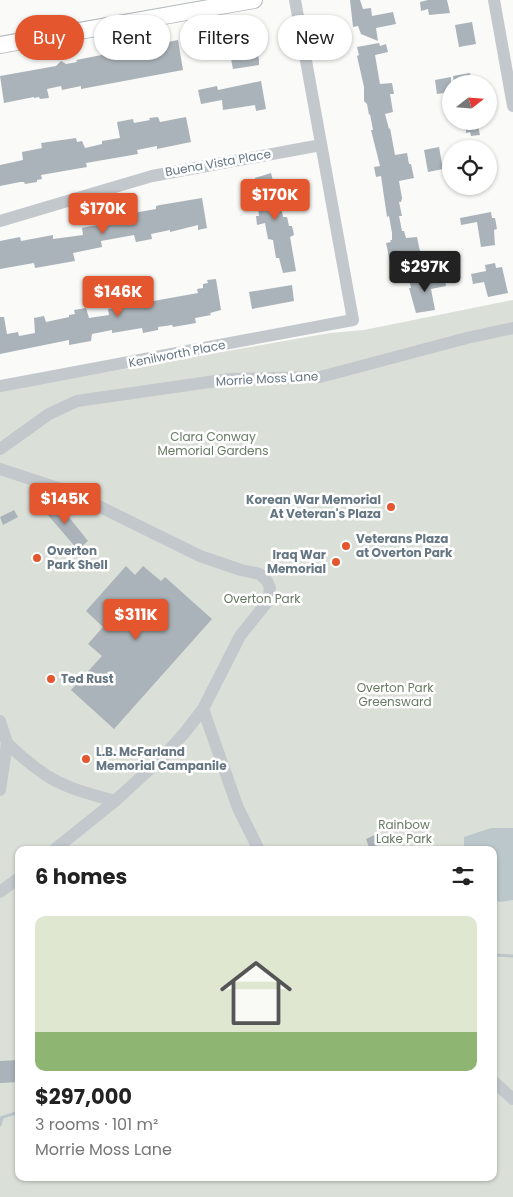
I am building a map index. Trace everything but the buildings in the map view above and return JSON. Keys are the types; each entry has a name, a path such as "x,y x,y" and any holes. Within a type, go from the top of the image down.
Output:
{"main road":[{"path":"0,45 254,0"}],"street":[{"path":"295,0 321,145"},
{"path":"494,0 513,106"},
{"name":"Buena Vista Place","path":"0,221 152,176 321,145"},
{"name":"Kenilworth Place","path":"0,386 353,320 321,145"},
{"name":"Morrie Moss Lane","path":"0,449 49,414 77,401 230,379 320,377 467,338 513,328"},
{"path":"0,469 82,498 200,556 264,577 270,588 268,601 240,636 203,709 164,756 115,800 59,846"},
{"path":"203,709 238,808 257,846"},
{"path":"0,721 7,743 0,790"},
{"path":"7,743 43,774 62,784 115,800"},
{"path":"0,892 15,881"},
{"path":"497,1085 513,1099"}],"green space":[{"name":"Overton Park","path":"513,300 513,1197 0,1197 0,391 330,333 364,330"}],"shaded area":[{"path":"491,828 513,828 513,900 499,902 497,900 497,846 464,846 464,837"}],"waterway":[{"path":"497,955 513,956"},
{"path":"0,1118 15,1113"},
{"path":"0,1125 2,1118"}],"place":[{"name":"Korean War Memorial At Veteran's Plaza","path":"391,507"},
{"name":"Veterans Plaza at Overton Park","path":"346,546"},
{"name":"Overton Park Shell","path":"37,558"},
{"name":"Iraq War Memorial","path":"336,562"},
{"name":"Ted Rust","path":"51,679"},
{"name":"L.B. McFarland Memorial Campanile","path":"86,759"}],"park label":[{"name":"Clara Conway Memorial Gardens","path":"213,444"},
{"name":"Overton Park Greensward","path":"395,695"},
{"name":"Rainbow Lake Park","path":"404,832"}]}
